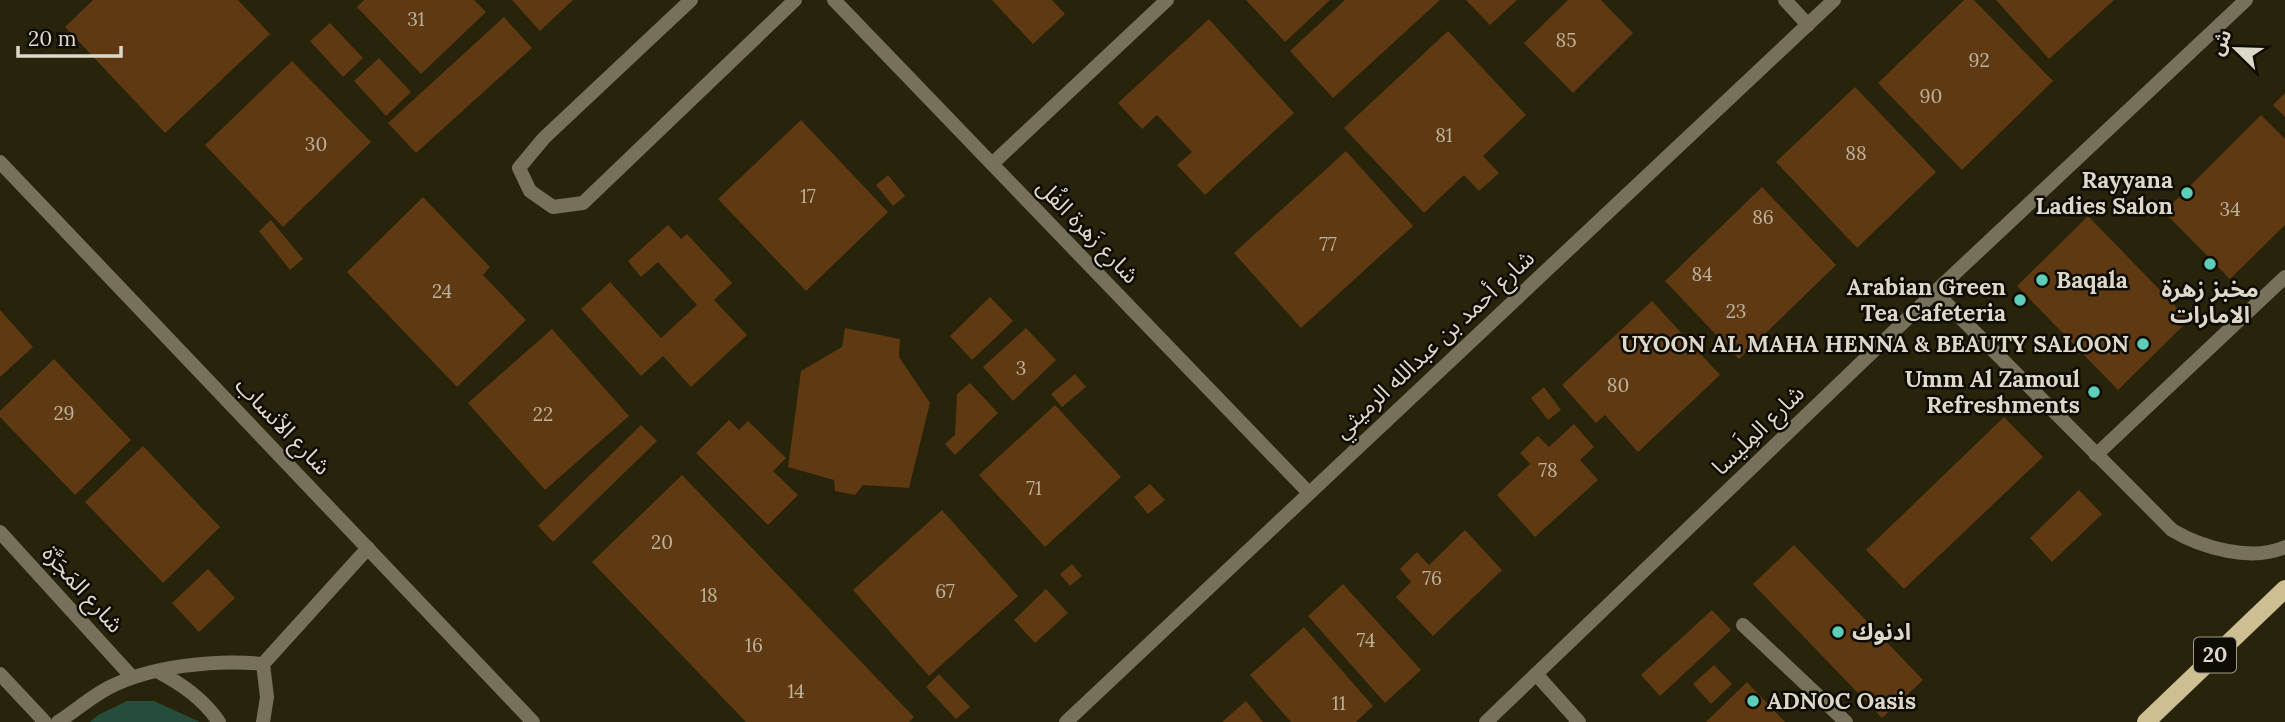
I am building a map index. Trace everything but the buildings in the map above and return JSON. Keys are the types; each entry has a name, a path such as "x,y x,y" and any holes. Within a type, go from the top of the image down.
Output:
{"main road":[{"name":"20","path":"2146,722 2285,589"}],"street":[{"path":"691,0 544,138 519,168 530,191 553,207 583,203 796,0"},
{"name":"شارع زَهرة الفُل","path":"834,0 1309,493"},
{"path":"992,164 1167,0"},
{"path":"1784,0 1808,25"},
{"name":"شارع أحمد بن عبدالله الرميثي","path":"1066,722 1834,0"},
{"name":"شارع المِلَيسا","path":"1486,722 1935,292 2246,0"},
{"name":"شارع الأنساب","path":"0,162 533,722"},
{"path":"2096,455 2285,277"},
{"path":"1935,292 2172,530 2188,540 2211,548 2239,552 2275,551 2285,547"},
{"name":"شارع المَجَرَّة","path":"0,532 132,677"},
{"path":"263,722 267,696 263,664 368,548"},
{"path":"1743,625 1846,722"},
{"path":"58,722 107,688 132,677 194,664 232,661 263,664"},
{"path":"159,672 197,697 219,722"},
{"path":"0,674 45,722"},
{"path":"1536,674 1579,722"}],"green space":[{"path":"127,701 154,701 200,722 90,722 98,715"}],"place":[{"name":"Rayyana Ladies Salon","path":"2187,193"},
{"name":"مخبز زهرة الامارات","path":"2210,264"},
{"name":"Baqala","path":"2042,280"},
{"name":"Arabian Green Tea Cafeteria","path":"2020,300"},
{"name":"UYOON AL MAHA HENNA & BEAUTY SALOON","path":"2143,344"},
{"name":"Umm Al Zamoul Refreshments","path":"2094,392"},
{"name":"ادنوك","path":"1838,632"},
{"name":"ADNOC Oasis","path":"1753,701"}]}
